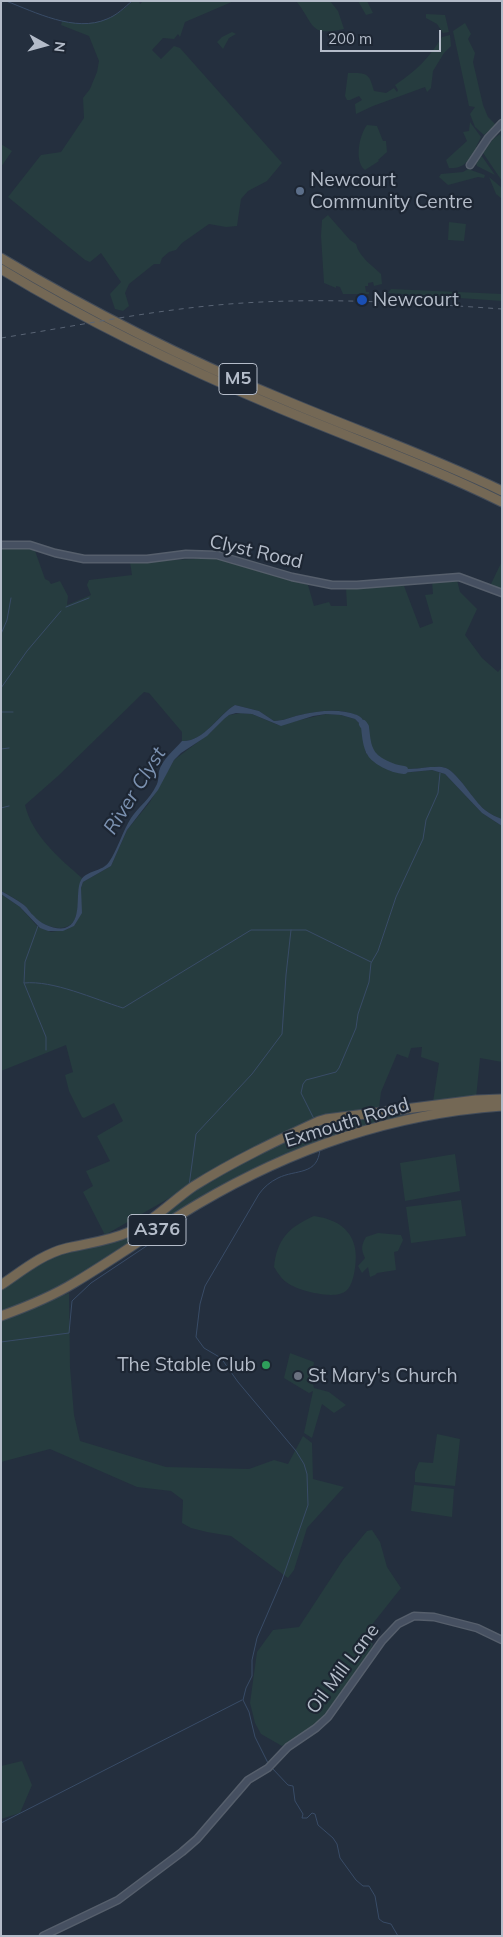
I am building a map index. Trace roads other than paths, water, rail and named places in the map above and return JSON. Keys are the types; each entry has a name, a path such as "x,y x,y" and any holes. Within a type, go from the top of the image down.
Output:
{"highway":[{"name":"M5","path":"1,258 34,278 148,339 281,399 389,441 502,491"},
{"name":"M5","path":"1,269 47,296 145,347 278,408 387,450 502,502"},
{"name":"Exmouth Road","path":"1,1285 46,1255 130,1232 152,1220 192,1188 224,1169 250,1154 315,1123 334,1118 476,1100 502,1099"},
{"name":"Exmouth Road","path":"1,1316 49,1296 73,1283 196,1206 279,1161 371,1128 424,1116 502,1106"}],"street":[{"path":"470,165 488,138 502,123"},
{"name":"Clyst Road","path":"1,545 30,545 54,553 84,559 147,559 186,554 217,555 298,578 332,585 357,585 459,577 502,593"},
{"name":"Oil Mill Lane","path":"43,1936 118,1900 162,1868 197,1839 248,1780 270,1766 288,1746 316,1728 328,1717 387,1635 406,1618 420,1616 447,1620 477,1628 502,1640"}],"water":[{"path":"235,705 259,711 274,721 328,711 343,711 357,715 362,718 366,728 369,751 380,761 400,769 446,768 456,776 485,810 502,819 502,826 482,813 445,774 432,770 401,773 391,771 376,761 366,753 362,726 355,719 341,715 326,714 281,726 252,714 236,713 229,715 207,736 181,753 174,760 158,790 127,830 111,866 83,882 81,888 82,913 74,926 63,931 48,931 40,928 20,907 1,894 1,891 19,901 40,922 48,926 65,928 71,925 77,914 81,880 87,874 103,868 109,862 131,818 154,791 158,782 159,771 165,759 182,741 190,740 204,733"}],"waterway":[{"path":"6,1 55,19 82,24 95,23 107,19 132,1"},
{"path":"1,634 7,620 11,598"},
{"path":"66,607 89,598"},
{"path":"1,688 27,651 61,611"},
{"path":"1,712 13,712"},
{"name":"River Clyst","path":"363,724 372,755 384,764 404,770"},
{"path":"1,749 9,748"},
{"path":"314,1119 301,1093 303,1084 306,1080 336,1072 339,1068 356,1028 358,1014 369,982 371,963 378,951 396,897 423,839 426,820 438,793 440,773"},
{"path":"1,808 9,806"},
{"path":"38,926 25,962 24,983 48,984 60,987 123,1008 251,930 306,930 371,962"},
{"path":"189,1186 196,1134 252,1074 282,1034 291,930"},
{"path":"24,983 46,1037 46,1050"},
{"path":"317,1127 320,1142"},
{"path":"268,1763 255,1737 249,1712 243,1700 252,1676 252,1660 257,1638 282,1580 308,1505 307,1474 304,1464 296,1451 238,1382 221,1358 204,1348 196,1337 200,1304 205,1286 259,1194 272,1181 285,1175 311,1168 318,1158 320,1149"},
{"path":"1,1342 69,1333 72,1301 91,1283 187,1219"},
{"path":"1,1823 242,1700"},
{"path":"272,1768 288,1785 293,1786 295,1801 303,1814 302,1818 307,1818 312,1813 315,1814 318,1825 333,1838 337,1844 340,1858 356,1880 363,1886 369,1886 375,1896 379,1919 391,1924 398,1936"}],"railway":[{"path":"1,338 155,312 244,303 354,301 502,309"}],"place":[{"name":"Newcourt Community Centre","path":"300,191"},
{"name":"Newcourt","path":"362,300"},
{"name":"The Stable Club","path":"266,1365"},
{"name":"St Mary's Church","path":"298,1376"}]}
